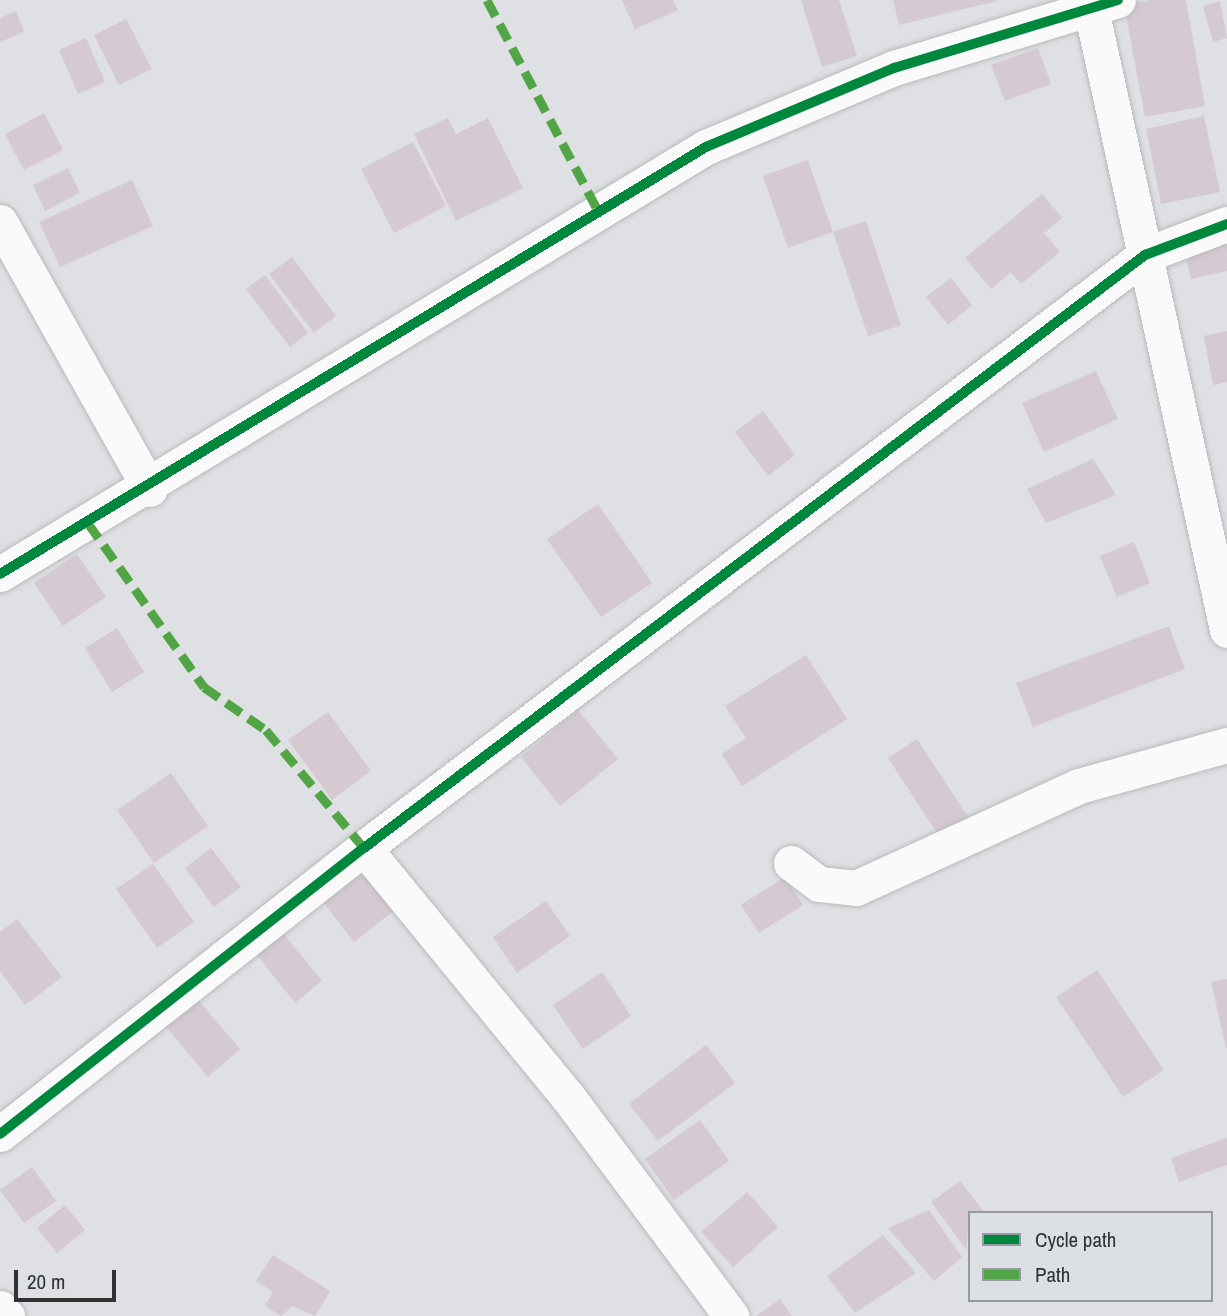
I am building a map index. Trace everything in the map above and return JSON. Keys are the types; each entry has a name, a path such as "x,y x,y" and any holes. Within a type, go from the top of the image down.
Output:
{"street":[{"path":"0,574 150,489 706,147 894,68 1099,2 1145,255 1227,630"},
{"path":"0,222 150,489"},
{"path":"0,1134 365,848 1145,255 1227,224"},
{"path":"791,863 819,884 856,888 1079,786 1227,745"},
{"path":"365,848 568,1097 731,1316"},
{"path":"0,1308 7,1316"}],"building":[{"path":"622,0 673,0 678,10 635,29"},
{"path":"801,0 839,0 857,56 822,67"},
{"path":"893,0 996,0 997,1 899,25"},
{"path":"1150,0 1186,0 1205,106 1145,117 1124,5"},
{"path":"1220,1 1227,38 1213,42 1203,6"},
{"path":"16,11 24,32 0,42 0,18"},
{"path":"126,19 152,69 119,85 94,35"},
{"path":"86,38 105,82 78,94 59,50"},
{"path":"1038,48 1051,84 1005,101 991,65"},
{"path":"44,113 63,150 24,170 5,134"},
{"path":"1204,116 1220,192 1161,204 1146,129"},
{"path":"448,118 456,134 488,118 523,188 456,221 414,134"},
{"path":"413,142 446,206 394,233 361,169"},
{"path":"808,160 833,232 788,248 763,176"},
{"path":"68,168 80,193 45,211 33,185"},
{"path":"132,180 153,226 60,267 39,222"},
{"path":"1042,194 1062,218 1044,233 1060,252 1021,284 1011,272 991,289 965,258"},
{"path":"866,221 901,325 868,336 833,232"},
{"path":"1227,229 1227,271 1191,279 1184,248"},
{"path":"292,257 336,316 314,333 269,274"},
{"path":"265,275 308,333 290,347 246,289"},
{"path":"951,278 972,305 948,325 926,297"},
{"path":"1227,331 1227,382 1213,385 1204,336"},
{"path":"1096,371 1118,419 1044,452 1022,403"},
{"path":"763,411 795,455 768,476 735,432"},
{"path":"1093,459 1116,495 1046,523 1027,489"},
{"path":"598,504 652,583 601,617 547,539"},
{"path":"1134,542 1150,583 1117,597 1100,556"},
{"path":"77,554 106,597 63,626 34,583"},
{"path":"1169,626 1185,669 1033,727 1016,683"},
{"path":"117,628 144,672 112,692 85,648"},
{"path":"806,655 847,719 742,786 722,754 746,738 725,706"},
{"path":"578,710 618,759 560,806 521,757"},
{"path":"328,712 371,771 332,800 288,740"},
{"path":"917,739 972,823 943,842 888,758"},
{"path":"171,773 208,826 154,863 117,810"},
{"path":"211,848 241,887 214,907 185,868"},
{"path":"362,859 400,906 354,942 317,894"},
{"path":"153,864 194,922 157,948 116,889"},
{"path":"785,877 803,905 759,933 741,905"},
{"path":"546,901 570,936 517,973 493,937"},
{"path":"17,919 62,977 25,1005 0,971 0,932"},
{"path":"279,928 322,981 295,1003 252,949"},
{"path":"1097,970 1164,1070 1123,1097 1056,997"},
{"path":"602,972 631,1016 583,1049 553,1005"},
{"path":"1227,979 1227,1048 1226,1048 1211,982"},
{"path":"194,995 240,1049 208,1077 162,1022"},
{"path":"706,1045 735,1083 658,1141 629,1104"},
{"path":"700,1120 729,1161 674,1200 645,1159"},
{"path":"1227,1138 1227,1165 1179,1182 1171,1158"},
{"path":"32,1167 56,1201 24,1223 0,1190"},
{"path":"960,1181 983,1211 968,1211 966,1249 931,1202"},
{"path":"747,1192 778,1227 733,1267 701,1232"},
{"path":"65,1205 85,1230 57,1253 37,1228"},
{"path":"929,1210 962,1257 934,1281 888,1228"},
{"path":"883,1235 916,1273 855,1313 827,1276"},
{"path":"273,1255 330,1291 315,1316 292,1306 281,1316 265,1306 273,1292 256,1281"},
{"path":"780,1299 792,1316 756,1316"}],"marked path":[{"path":"487,0 599,212"},
{"path":"88,523 204,687 266,730 364,848"}],"cycle path":[{"path":"0,574 706,147 894,68 1118,0"},
{"path":"0,1134 364,848 1145,255 1227,224"}]}
